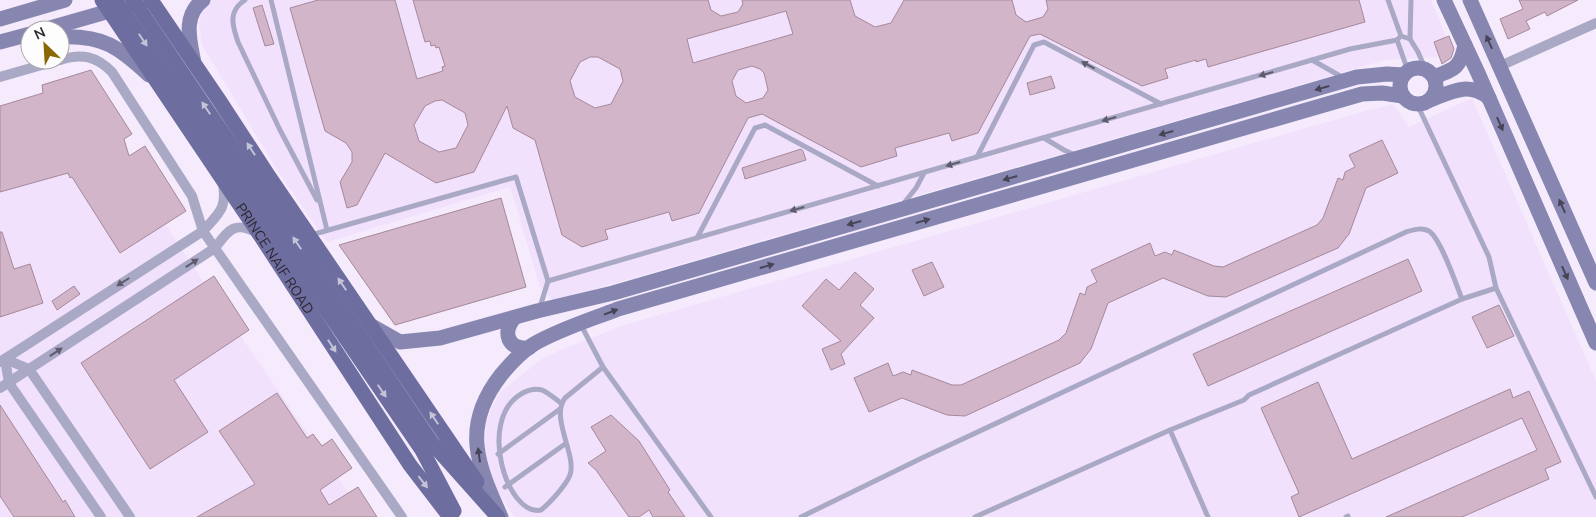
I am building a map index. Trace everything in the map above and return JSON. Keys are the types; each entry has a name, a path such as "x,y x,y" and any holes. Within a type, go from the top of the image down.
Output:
{"main road":[{"path":"133,0 427,447 457,517"},
{"path":"149,0 444,432 499,517"},
{"path":"109,4 427,447 499,517"},
{"name":"PRINCE NAIF ROAD","path":"109,4 158,84 260,235 410,465 450,517"},
{"path":"187,126 182,101 182,92 186,86 197,81 219,100"}],"street":[{"path":"3,18 31,0"},
{"path":"3,18 66,0"},
{"path":"68,20 109,4 149,0"},
{"path":"194,65 188,30 189,21 192,13 203,0"},
{"path":"1444,0 1596,343"},
{"path":"1470,0 1596,283"},
{"path":"1500,66 1596,23"},
{"path":"6,41 20,37"},
{"path":"70,37 83,37 109,44 132,59 158,84"},
{"path":"6,41 20,39"},
{"path":"1430,74 1456,67 1461,60 1465,45"},
{"path":"70,57 82,56 94,59 104,64 112,72 192,196 203,231 402,517"},
{"path":"1424,102 1435,94 1436,87 1430,74 1419,68 1412,69 1406,73 1400,85 1403,96 1410,103 1424,102 1463,89 1472,88 1482,92 1488,98"},
{"path":"0,77 25,70"},
{"path":"370,325 400,342 440,338 536,311 613,293 1358,78 1406,73"},
{"path":"499,517 479,461 476,436 479,416 486,397 508,366 529,348 551,335 618,309 1362,94 1382,93 1403,96"},
{"path":"2,360 203,231 223,206 225,196 222,180"},
{"path":"4,385 215,248 229,230 243,227 260,235"},
{"path":"514,318 507,330 508,338 513,345 521,349 529,348"},
{"path":"2,360 29,369 130,517"},
{"path":"2,360 4,385 101,517"}],"lane":[{"path":"246,0 238,5 233,16 233,27 238,42 280,130 321,208"},
{"path":"271,0 327,230"},
{"path":"1388,0 1399,38 1406,73"},
{"path":"1411,0 1410,39 1430,74"},
{"path":"548,281 1350,49 1399,38 1410,39"},
{"path":"977,157 1034,45 1044,42 1162,104"},
{"path":"1312,60 1342,77 1358,78"},
{"path":"1424,102 1489,257 1496,288 1596,498"},
{"path":"697,238 755,128 765,124 878,186"},
{"path":"1044,138 1072,154 1088,155"},
{"path":"897,210 909,198 924,173"},
{"path":"309,236 516,177 548,281 541,305 536,311"},
{"path":"910,177 916,188"},
{"path":"801,517 924,457 1406,232 1417,229 1428,231 1436,238 1462,299"},
{"path":"975,517 1170,430 1244,400 1250,395 1462,299 1496,288"},
{"path":"580,323 604,367 711,517"},
{"path":"498,454 560,406 565,398 604,367"},
{"path":"517,508 505,487 498,454 501,420 516,396 527,390 535,389 544,391 560,406 565,444 571,469 570,476 564,486 540,511 532,515 524,513"},
{"path":"1170,430 1208,517"},
{"path":"505,487 565,444"},
{"path":"540,511 544,517"}],"shaded area":[{"path":"213,0 1431,0 1454,56 1385,60 553,301 540,286 510,187 327,242 279,173 202,45 199,23 205,4"},
{"path":"1472,98 1596,381 1596,517 514,517 498,491 486,460 486,424 492,407 501,391 542,359 624,325 1365,111 1393,104 1409,127"},
{"path":"91,110 190,262 365,517 0,517 0,119"}],"building":[{"path":"318,0 395,0 417,79 443,71 442,67 445,66 439,47 431,46 430,41 425,42 413,0 708,0 711,10 721,16 738,12 743,4 742,0 850,0 855,16 875,27 891,23 904,0 1012,0 1016,15 1026,22 1043,17 1048,9 1046,0 1359,0 1365,22 1208,67 1206,59 1196,62 1196,60 1165,69 1168,78 1142,86 1040,34 1030,36 978,133 952,141 949,133 895,148 897,156 861,167 762,114 748,118 699,213 672,221 669,212 605,230 608,239 582,247 562,235 535,140 513,128 507,106 474,172 436,183 385,153 357,205 347,208 340,182 352,162 352,152 346,143 325,131 290,8","holes":["786,11 793,34 693,63 687,39","590,57 598,57 620,69 623,81 611,104 595,108 575,97 570,81 580,62","752,66 764,73 768,90 763,98 746,103 736,96 732,81 738,70","442,100 465,113 468,125 456,148 439,152 419,141 414,125 425,106"]},
{"path":"1519,0 1578,0 1547,16 1545,12 1526,21 1530,29 1508,39 1500,19 1523,9"},
{"path":"262,5 274,44 265,46 253,8"},
{"path":"1449,36 1454,49 1451,58 1442,64 1434,42"},
{"path":"91,70 132,134 124,139 129,156 145,146 186,211 120,253 68,173 0,192 0,106 43,93 42,85"},
{"path":"1051,76 1055,88 1030,95 1027,83"},
{"path":"1382,140 1398,173 1366,188 1349,234 1338,248 1226,297 1208,296 1163,278 1108,303 1091,349 1080,363 965,416 947,415 902,398 869,412 854,378 888,363 893,376 903,372 911,375 912,370 952,385 961,385 1059,340 1066,333 1080,293 1085,295 1087,287 1097,282 1091,270 1150,243 1155,256 1165,252 1172,255 1174,250 1214,266 1223,267 1317,225 1323,218 1338,178 1343,180 1345,172 1355,167 1349,155"},
{"path":"801,149 806,160 745,179 742,168"},
{"path":"501,198 526,287 395,325 339,245"},
{"path":"0,232 2,232 14,269 30,264 43,303 0,317"},
{"path":"1408,259 1422,291 1208,386 1193,354"},
{"path":"932,262 944,287 924,296 912,270"},
{"path":"855,272 874,289 860,305 874,318 841,354 845,364 831,370 822,349 841,341 802,306 826,279 839,290"},
{"path":"214,276 249,330 174,380 208,432 150,469 81,363"},
{"path":"74,286 80,294 57,310 52,301"},
{"path":"1499,305 1514,336 1487,348 1472,317"},
{"path":"1318,382 1352,459 1510,389 1513,398 1529,391 1561,462 1545,469 1549,479 1462,517 1386,517 1537,450 1522,418 1299,517 1291,497 1299,493 1261,408"},
{"path":"277,393 307,438 313,434 322,446 332,439 352,468 320,490 329,505 358,487 377,517 197,517 255,484 219,431"},
{"path":"0,405 63,502 65,500 75,517 14,517 0,496"},
{"path":"611,415 639,441 670,490 668,492 685,517 653,517 649,510 639,517 629,517 596,470 588,463 606,451 591,427"}]}
